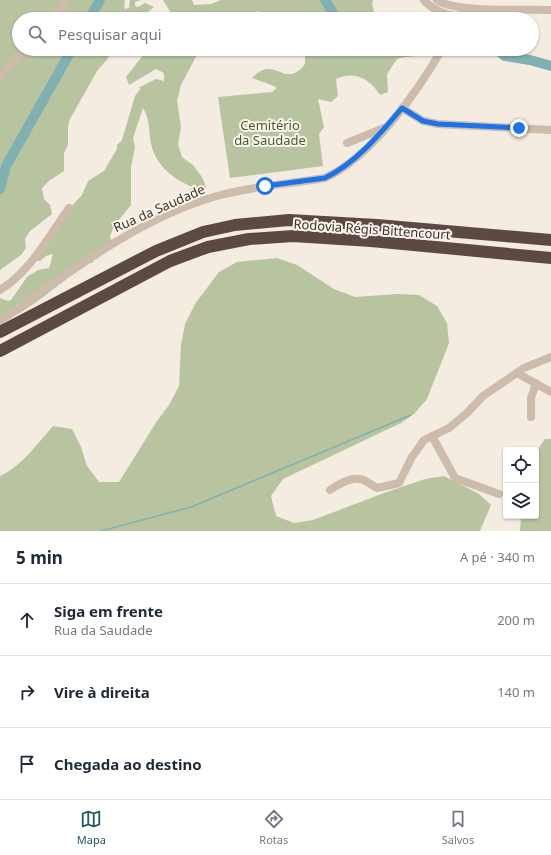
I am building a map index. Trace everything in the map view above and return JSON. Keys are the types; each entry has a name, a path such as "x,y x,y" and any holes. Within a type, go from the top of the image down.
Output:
{"highway":[{"name":"Rodovia Régis Bittencourt","path":"0,332 156,251 203,232 228,226 289,220 377,225 551,240"},
{"name":"Rodovia Régis Bittencourt","path":"0,351 170,261 208,247 249,239 293,236 371,241 551,258"},
{"path":"483,252 512,260 551,264"}],"street":[{"path":"58,12 67,0"},
{"path":"424,0 428,5 440,12"},
{"path":"437,0 448,5 478,9 515,4 551,10"},
{"path":"460,12 462,7"},
{"path":"471,12 478,9"},
{"path":"0,76 19,56"},
{"name":"Rua da Saudade","path":"0,321 114,242 134,231 196,203 218,195 265,186 325,178 359,155 386,127 427,74 438,56"},
{"path":"402,108 423,121 438,124 551,130"},
{"path":"347,143 386,127"},
{"path":"0,290 12,283 69,208"},
{"path":"330,490 337,485 355,479 364,480 377,488 399,483 421,442 449,428 484,396 524,368 551,357"},
{"path":"517,373 551,392"},
{"path":"531,417 531,398 536,383"},
{"path":"432,436 455,478 499,494"}],"green space":[{"path":"0,0 125,0 124,9 129,8 130,0 141,0 135,2 135,6 138,7 145,3 154,7 148,12 12,12 12,56 109,57 97,71 70,119 68,127 68,145 64,153 64,171 49,181 42,188 44,199 50,205 52,214 30,231 25,239 26,248 21,255 0,270"},
{"path":"163,0 192,0 194,5 211,4 221,0 373,0 372,4 374,12 257,11 170,12"},
{"path":"142,56 196,56 181,85 177,101 181,127 178,144 182,157 193,165 202,177 206,187 203,189 203,192 206,192 205,195 197,198 178,213 160,218 160,213 170,202 180,202 192,187 170,174 159,162 152,147 148,119 143,108 133,138 135,147 131,167 131,205 114,226 110,236 111,241 93,258 93,263 88,263 23,311 0,323 0,298 8,301 11,300 27,277 38,270 49,268 53,254 46,256 40,261 37,259 68,210 82,195 88,181 104,171 117,149 117,145 122,140 135,96 141,88 138,88 156,79 164,81 164,73 156,69 129,85 126,77"},
{"name":"Cemitério da Saudade","path":"305,56 418,56 397,59 387,74 388,92 380,95 372,84 356,76 349,75 336,79 338,96 331,102 318,99 324,127 319,134 323,166 230,178 218,97 272,92 277,88 252,78 260,71 267,69 285,74 291,74 298,71 305,64"},
{"path":"277,258 297,265 334,289 355,297 398,294 419,295 437,306 447,323 449,343 427,399 414,414 401,423 283,479 271,496 276,516 294,523 313,520 425,479 444,476 479,494 491,505 480,531 0,531 0,476 8,472 22,461 53,426 72,429 81,447 87,466 99,482 119,482 157,421 169,405 179,386 181,345 185,324 195,304 219,272 237,262"},
{"path":"545,439 551,439 551,531 520,531 521,519 539,519 539,448"}],"waterway":[{"path":"93,12 100,0"},
{"path":"325,0 332,12"},
{"path":"0,189 6,166 68,56"},
{"path":"505,56 530,60 551,66"},
{"path":"101,531 191,507 411,415"}],"route":[{"path":"265,186 325,178 332,175 359,155 402,108 423,121 438,124 519,128"}]}
